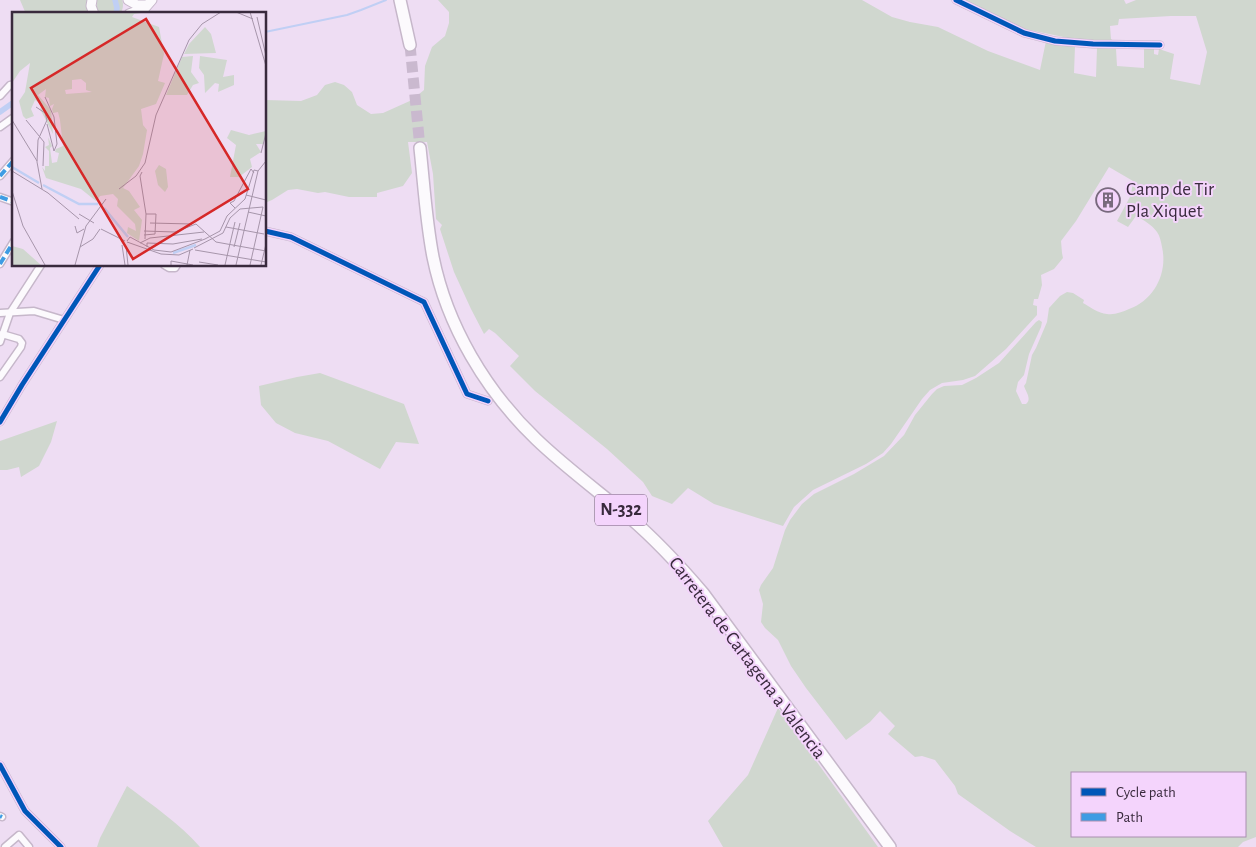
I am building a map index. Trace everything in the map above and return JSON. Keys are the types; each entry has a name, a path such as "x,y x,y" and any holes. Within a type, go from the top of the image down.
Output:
{"highway":[{"path":"401,2 410,45"},
{"name":"Carretera de Cartagena a Valencia","path":"420,148 429,232 440,282 462,338 492,389 537,440 630,517 678,564 703,593 890,847"}],"street":[{"path":"127,0 138,5 150,2"},
{"path":"956,0 1024,32 1055,41 1094,44 1160,45"},
{"path":"134,12 145,8 150,2"},
{"path":"0,96 12,84"},
{"path":"0,127 12,118"},
{"path":"0,176 12,162"},
{"path":"0,197 12,201"},
{"path":"266,231 291,237 424,302 467,394 488,401"},
{"path":"0,264 12,244"},
{"path":"0,342 10,313 40,266"},
{"path":"0,422 99,266"},
{"path":"0,313 34,311 64,320"},
{"path":"0,376 22,343 19,339 2,334"},
{"path":"0,765 25,812 61,847"},
{"path":"5,847 19,835 29,847"}],"shaded area":[{"path":"20,0 88,0 89,12 25,12"},
{"path":"97,0 122,0 121,12 98,12"},
{"path":"438,0 862,0 892,17 938,27 988,51 1040,70 1046,41 1075,46 1074,73 1096,77 1097,48 1116,49 1117,66 1144,68 1144,48 1154,49 1154,54 1158,55 1159,49 1174,54 1170,79 1200,85 1207,52 1196,16 1119,19 1118,25 1110,26 1111,39 1116,43 1073,39 1025,29 964,0 1124,0 1126,4 1136,0 1256,0 1256,837 1243,842 1238,847 1036,847 958,794 955,786 935,760 922,756 915,757 888,734 895,726 880,711 870,722 846,740 791,666 778,640 761,622 763,604 759,590 773,568 790,520 802,504 814,494 854,474 884,456 904,435 915,415 937,389 944,386 962,385 999,363 1039,320 1042,322 1041,327 1029,354 1024,375 1018,382 1016,391 1022,404 1026,404 1029,398 1024,386 1032,355 1047,322 1049,308 1060,296 1067,292 1073,293 1084,300 1083,303 1091,308 1100,312 1116,314 1138,305 1152,292 1161,276 1163,266 1159,235 1155,229 1136,216 1128,227 1117,221 1131,195 1133,181 1109,167 1076,221 1061,241 1063,258 1054,269 1041,275 1042,285 1038,299 1034,299 1033,305 1037,306 1037,315 1006,349 975,376 942,383 930,390 883,453 866,464 813,490 794,507 783,526 714,504 688,488 672,504 652,496 643,482 607,449 535,391 510,366 519,356 495,333 489,329 484,334 454,272 440,229 442,225 436,219 433,174 427,142 408,142 412,173 403,186 377,193 377,197 349,197 297,189 288,190 266,203 266,100 301,101 317,95 325,85 335,82 344,85 352,92 357,105 371,114 383,113 412,100 424,90 425,66 432,47 445,36 449,23 449,12"},
{"path":"320,373 404,404 419,444 396,442 380,469 328,441 295,433 276,423 261,405 259,386"},
{"path":"57,421 51,442 39,466 21,477 19,467 0,470 0,441"},
{"path":"778,708 878,847 723,847 708,821 748,775"},
{"path":"127,786 174,822 200,847 97,847"}],"waterway":[{"path":"115,0 116,12"},
{"path":"266,32 347,15 386,0"},
{"path":"0,112 12,103"}],"tunnel":[{"path":"410,45 420,148"}],"marked path":[{"path":"0,176 12,162"},
{"path":"0,197 12,201"},
{"path":"0,264 12,244"}],"cycle path":[{"path":"956,0 1024,33 1055,41 1093,44 1160,45"},
{"path":"266,231 291,237 424,302 467,394 488,401"},
{"path":"0,422 99,266"},
{"path":"0,765 25,811 61,847"}],"place":[{"name":"Camp de Tir Pla Xiquet","path":"1108,200"}]}
